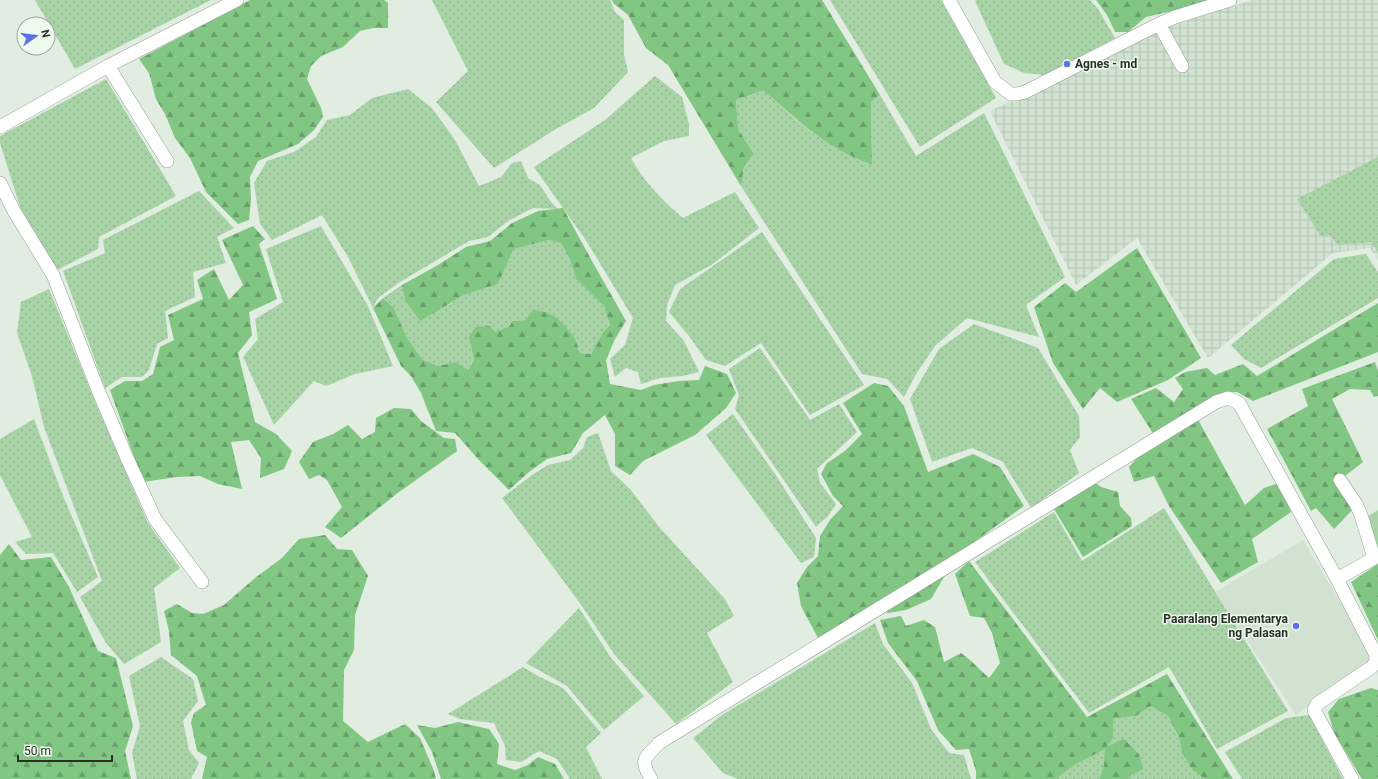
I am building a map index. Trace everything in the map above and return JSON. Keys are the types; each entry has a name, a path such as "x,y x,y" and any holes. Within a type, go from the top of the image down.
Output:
{"street":[{"path":"0,127 108,66 237,0"},
{"path":"949,0 995,82 1011,94 1025,92 1175,17 1230,0"},
{"path":"1159,24 1182,66"},
{"path":"108,66 167,161"},
{"path":"0,183 14,211 53,275 101,396 155,519 202,582"},
{"path":"651,779 644,766 644,760 659,743 1216,402 1228,398 1239,403 1337,579 1377,655 1376,661 1372,667 1317,704 1314,710 1352,779"},
{"path":"1337,579 1376,557 1356,504 1340,480"}],"shaded area":[{"path":"1252,0 1378,0 1378,260 1370,248 1333,253 1208,358 1137,238 1076,285 990,111 1162,29"},
{"name":"Paaralang Elementarya ng Palasan","path":"1303,540 1376,661 1296,715 1215,592"}],"green space":[{"path":"35,0 211,0 75,69 56,36 56,16 44,16"},
{"path":"250,0 384,0 388,3 388,28 373,28 360,31 343,47 321,56 311,66 307,79 321,108 323,117 314,130 298,144 258,161 250,177 251,199 249,220 238,224 206,192 190,158 175,138 165,114 156,99 149,73 139,59"},
{"path":"432,0 610,0 615,12 624,20 624,55 628,72 594,108 556,129 494,168 436,102 468,71"},
{"path":"612,0 822,0 880,95 871,102 872,165 830,145 800,122 763,90 736,100 738,129 754,154 744,167 741,186 668,65 646,48 628,15 613,3"},
{"path":"830,0 941,0 996,98 920,147"},
{"path":"1090,0 1098,9 1115,38 1045,75 1024,73 1004,64 975,1"},
{"path":"1096,0 1211,0 1189,7 1146,17 1128,32 1115,32 1107,15"},
{"path":"655,76 682,97 689,124 689,136 664,141 631,158 636,167 648,183 683,218 735,192 759,228 713,264 675,285 667,305 666,321 684,341 699,372 682,376 660,378 641,384 638,372 626,368 615,377 610,359 625,345 633,318 587,242 534,167 605,120"},
{"path":"106,79 176,196 99,237 98,249 57,270 22,213 0,143 0,136"},
{"path":"408,89 432,108 455,140 479,186 501,177 512,163 521,161 528,178 540,185 551,202 558,209 533,208 508,221 488,237 469,241 400,282 378,298 373,308 348,257 322,215 272,240 260,224 254,183 267,161 294,152 316,137 327,120 350,115 372,98"},
{"path":"763,89 791,115 830,145 872,165 871,102 880,95 916,156 984,113 1065,277 1026,305 1039,337 967,318 935,346 916,374 904,397 887,379 862,374 741,186 744,167 754,154 738,129 736,100"},
{"path":"1378,157 1378,252 1371,242 1338,245 1330,235 1321,236 1297,199"},
{"path":"199,191 234,228 217,237 226,263 193,272 195,297 165,311 168,338 157,344 149,370 142,377 122,377 105,388 63,271 105,253 103,240"},
{"path":"563,208 626,321 615,339 606,360 610,384 641,390 654,385 679,381 699,380 705,366 727,374 736,393 726,408 695,435 643,461 630,475 615,466 615,434 605,415 583,433 571,453 547,459 529,472 509,490 455,433 436,431 421,393 411,376 401,366 373,308 383,298 394,308 406,336 422,359 438,366 455,362 468,370 474,360 469,338 475,327 490,326 495,332 510,326 512,321 526,320 533,310 545,312 557,318 571,333 576,341 580,353 591,354 603,332 610,325 604,306 576,279 569,257 561,243 549,240 514,249 498,284 464,295 420,321 405,300 402,285 466,247 490,241 512,223 538,211"},
{"path":"253,226 265,239 259,244 277,299 249,312 252,335 238,353 255,422 276,434 292,451 284,469 260,478 261,458 249,440 231,442 242,489 218,484 200,476 177,477 143,482 110,390 125,381 142,381 153,374 160,347 174,340 168,315 203,299 197,280 214,269 229,300 243,285 222,240"},
{"path":"321,226 368,306 393,366 355,374 326,386 314,381 274,425 243,357 258,339 255,319 283,302 266,249"},
{"path":"762,232 864,385 810,415 761,343 725,366 706,360 669,312 680,289"},
{"path":"549,240 561,243 569,257 576,279 604,306 610,325 603,332 591,354 580,353 570,332 555,318 541,310 526,320 512,321 510,326 495,332 469,338 474,360 467,371 455,362 438,366 422,359 406,336 394,308 383,298 402,285 405,300 448,305 464,295 498,284 514,249"},
{"path":"1137,248 1201,358 1168,380 1117,402 1100,388 1083,409 1053,363 1034,307 1065,283 1076,292"},
{"path":"1366,254 1378,272 1378,298 1261,368 1244,359 1231,345 1334,259"},
{"path":"49,289 96,404 148,523 180,568 154,588 161,642 124,664 106,643 80,597 102,581 44,427 32,376 17,333 21,302"},
{"path":"1378,303 1378,352 1253,401 1237,392 1227,392 1154,435 1131,399 1156,388 1174,402 1183,389 1175,378 1185,372 1207,368 1215,375 1243,364 1257,376"},
{"path":"974,324 1038,348 1079,416 1080,437 1070,450 1079,473 1031,508 1003,462 972,448 932,462 910,399 939,349"},
{"path":"760,348 810,420 839,404 857,432 817,469 820,483 836,504 828,516 816,527 735,409 739,395 729,369"},
{"path":"1375,362 1378,371 1378,396 1374,397 1370,390 1350,389 1332,399 1363,462 1345,476 1360,502 1334,529 1316,508 1311,511 1267,429 1308,406 1302,389"},
{"path":"874,383 888,386 904,406 928,472 973,454 1000,467 1024,506 966,548 959,564 944,577 931,599 906,610 888,613 875,605 818,638 801,606 797,583 807,567 818,556 820,536 830,520 843,506 833,496 821,474 827,463 845,451 862,434 843,403"},
{"path":"394,408 411,409 421,421 444,438 455,439 457,451 399,492 341,538 325,527 342,507 327,480 319,475 309,479 299,462 313,442 333,434 348,425 362,439 375,432 376,418"},
{"path":"733,414 775,474 816,538 814,557 801,563 706,435"},
{"path":"1197,418 1245,505 1264,488 1279,483 1291,512 1252,539 1258,562 1221,583 1169,506 1154,476 1134,482 1129,467 1144,450"},
{"path":"34,419 63,496 98,577 77,592 53,553 26,554 15,542 32,537 0,475 0,439"},
{"path":"598,433 611,471 630,489 660,528 725,599 734,616 707,633 733,682 676,724 614,654 582,606 502,498 532,475 548,465 570,460 583,448 587,437"},
{"path":"1094,482 1101,487 1118,492 1120,506 1131,518 1132,526 1083,557 1054,509"},
{"path":"1164,508 1288,711 1217,749 1169,667 1089,713 975,562 1054,512 1082,561"},
{"path":"1378,510 1378,551 1360,521"},
{"path":"325,535 337,549 352,550 368,576 355,615 354,650 344,670 343,721 368,742 405,724 420,738 436,779 202,779 207,757 197,751 191,722 194,713 206,705 197,676 171,655 169,631 164,611 177,604 192,613 203,614 224,605 255,578 282,558 299,539"},
{"path":"9,544 21,560 51,557 69,587 98,651 116,658 133,726 125,751 131,779 0,779 0,555"},
{"path":"969,561 1087,717 1167,674 1233,779 1205,779 1192,769 1182,752 1179,738 1168,716 1151,706 1136,716 1113,719 1113,738 1106,747 1124,739 1139,754 1143,769 1133,774 1128,779 1099,779 1104,765 1105,748 1076,764 1056,779 976,779 976,771 969,749 956,750 938,730 917,681 888,643 880,620 901,616 906,626 924,620 935,627 944,662 961,653 989,678 1000,663 992,633 984,618 970,616 955,574"},
{"path":"1378,564 1378,640 1351,582"},
{"path":"579,608 611,658 644,696 604,730 567,686 526,663"},
{"path":"875,623 883,644 912,683 931,729 949,753 964,755 971,779 738,779 723,773 693,738 722,715"},
{"path":"161,657 193,679 198,701 183,721 189,750 199,763 191,779 137,779 132,753 140,726 129,676"},
{"path":"523,667 563,688 601,733 586,747 602,779 570,779 557,759 539,751 521,762 506,760 505,746 494,723 460,719 448,714"},
{"path":"1371,688 1378,690 1378,779 1362,779 1334,733 1328,712 1339,699"},
{"path":"1151,706 1168,716 1179,739 1182,752 1205,779 1128,779 1133,774 1139,754 1130,746 1104,765 1099,779 1056,779 1076,764 1102,751 1113,738 1113,719 1136,716"},
{"path":"1309,715 1343,779 1242,779 1225,752 1286,718"},
{"path":"458,722 489,729 499,744 497,764 515,770 528,765 538,757 555,764 564,779 441,779 432,752 417,725 435,728"}],"place":[{"name":"Agnes - md","path":"1067,64"},
{"name":"Paaralang Elementarya ng Palasan","path":"1296,626"}]}
